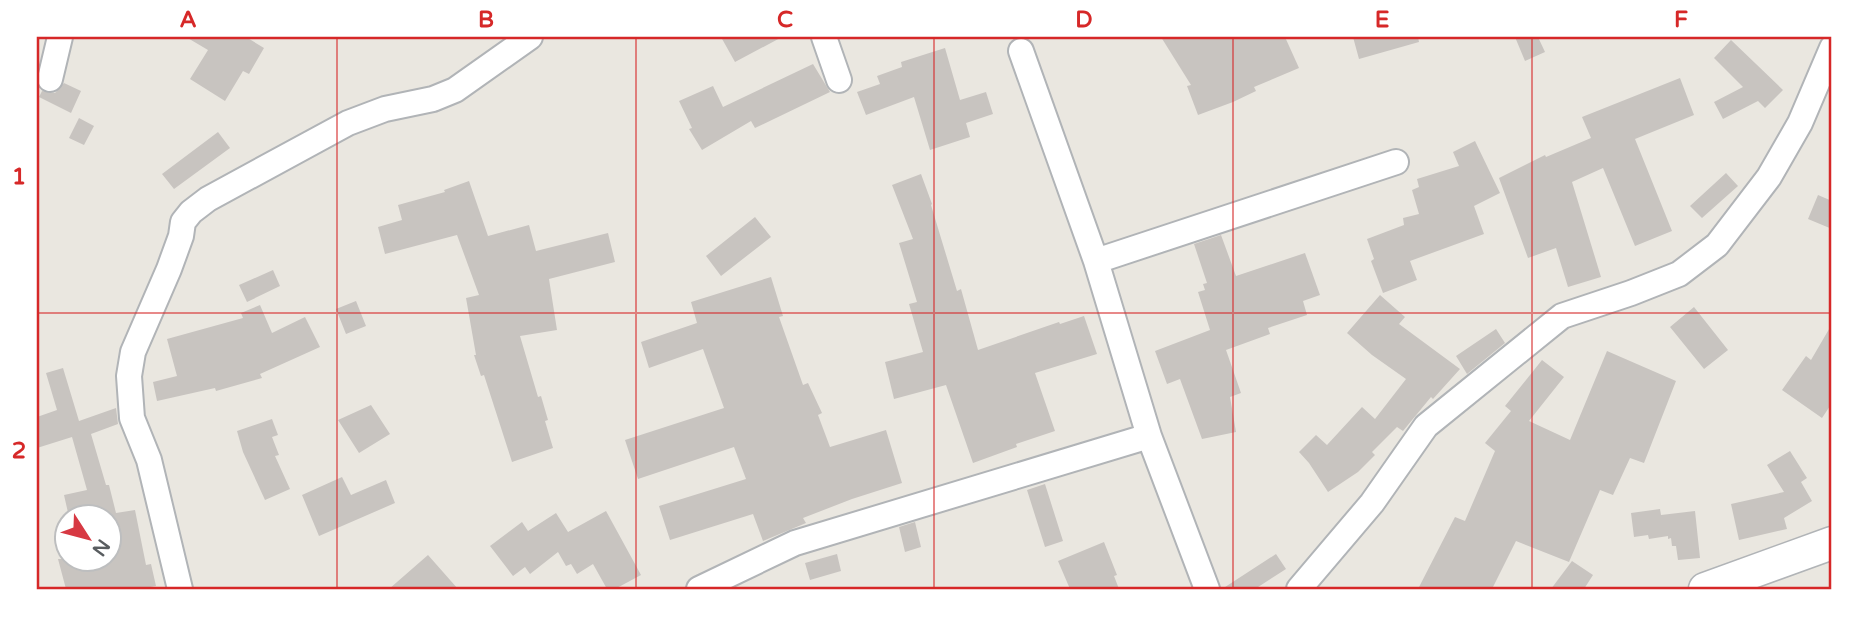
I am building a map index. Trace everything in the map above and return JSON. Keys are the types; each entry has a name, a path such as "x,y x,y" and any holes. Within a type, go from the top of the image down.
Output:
{"street":[{"path":"50,79 60,37"},
{"path":"180,589 149,460 132,418 129,376 133,352 169,269 183,222 208,199 339,127 384,108 433,99 455,90 530,37"},
{"path":"824,37 839,80"},
{"path":"1299,589 1372,503 1426,426 1562,316 1679,274 1717,245 1769,177 1800,123 1832,48"},
{"path":"1021,51 1096,261 1149,436 1207,589"},
{"path":"1096,261 1396,162"},
{"path":"699,589 795,542 1149,436"},
{"path":"1705,589 1832,543"}],"building":[{"path":"186,37 246,37 264,48 249,74 243,71 225,101 190,79 208,50"},
{"path":"721,37 782,37 735,62"},
{"path":"1161,37 1285,37 1299,68 1254,87 1256,91 1233,102 1198,115 1187,86 1191,85"},
{"path":"1353,37 1418,37 1419,42 1359,59"},
{"path":"1515,37 1538,37 1545,52 1525,61"},
{"path":"1731,40 1783,90 1765,108 1758,101 1723,119 1714,102 1743,87 1714,58"},
{"path":"945,48 960,100 986,92 993,114 966,123 970,137 930,150 914,97 866,115 857,92 880,84 877,76 902,67 901,62"},
{"path":"813,64 830,92 755,128 751,121 702,150 689,129 692,128 679,101 713,86 723,107"},
{"path":"1680,78 1694,115 1635,139 1672,231 1635,246 1603,168 1572,182 1601,277 1568,287 1556,248 1528,258 1499,178 1545,155 1546,157 1591,138 1582,117"},
{"path":"64,83 81,91 71,113 39,97 42,91 55,93"},
{"path":"79,118 94,126 84,145 69,138"},
{"path":"218,132 230,148 174,189 162,174"},
{"path":"1475,141 1500,193 1474,206 1484,234 1410,261 1417,280 1383,293 1371,261 1374,259 1367,239 1404,225 1403,218 1419,214 1412,190 1419,187 1417,179 1459,166 1453,152"},
{"path":"1726,173 1738,186 1702,218 1690,206"},
{"path":"921,174 957,291 961,289 978,350 1084,316 1097,354 1035,373 1055,431 973,463 946,385 894,399 885,362 923,352 909,304 917,302 899,243 913,239 892,185"},
{"path":"469,181 488,236 529,225 536,251 608,233 615,262 549,279 557,330 520,336 538,397 541,396 553,448 512,462 484,375 481,376 474,355 466,298 479,295 457,235 385,254 378,227 402,220 398,205 445,192 444,190"},
{"path":"1818,195 1832,201 1832,229 1808,219"},
{"path":"755,217 771,237 721,276 706,256"},
{"path":"1221,235 1236,276 1305,253 1320,295 1303,301 1307,315 1268,328 1270,334 1226,350 1241,393 1230,397 1236,432 1202,439 1180,379 1167,384 1155,351 1210,330 1198,292 1205,290 1203,284 1207,283 1194,244"},
{"path":"273,270 280,286 247,302 239,285"},
{"path":"771,277 783,316 779,317 803,385 808,383 822,413 818,415 830,447 886,430 902,483 803,518 806,523 763,541 753,514 670,540 659,506 746,479 734,447 638,479 625,440 724,408 703,349 649,368 641,342 697,323 691,302"},
{"path":"1380,295 1405,317 1399,324 1460,369 1433,399 1431,397 1403,431 1397,427 1372,452 1375,455 1358,472 1328,492 1299,452 1316,435 1327,445 1362,407 1375,419 1406,379 1347,333"},
{"path":"356,301 366,326 346,334 336,309"},
{"path":"260,305 272,333 305,317 320,347 260,374 262,378 216,391 215,388 157,401 153,382 177,376 167,339 243,318 241,313"},
{"path":"1694,307 1728,350 1704,369 1670,327"},
{"path":"1832,324 1832,403 1822,418 1782,390 1806,356 1811,360"},
{"path":"1496,329 1505,343 1467,374 1456,356"},
{"path":"1607,351 1676,381 1644,463 1630,458 1613,495 1600,490 1569,562 1516,541 1492,589 1418,589 1455,517 1465,521 1495,451 1485,443 1511,411 1505,406 1542,360 1564,377 1529,421 1570,440"},
{"path":"63,368 79,421 116,408 118,424 91,434 114,504 66,504 64,495 87,490 72,437 37,448 37,417 57,410 46,373"},
{"path":"371,405 390,434 359,453 338,420"},
{"path":"272,419 278,435 272,437 279,455 275,456 290,489 265,500 243,452 237,431"},
{"path":"1790,451 1807,478 1801,482 1812,501 1784,518 1787,529 1739,540 1731,504 1784,492 1767,465"},
{"path":"342,477 351,495 386,480 395,503 319,536 302,495"},
{"path":"1045,484 1063,541 1045,547 1027,490"},
{"path":"1660,509 1661,515 1695,511 1700,558 1678,560 1676,546 1672,546 1668,536 1649,539 1648,535 1634,537 1631,513"},
{"path":"135,510 146,565 151,564 156,586 139,589 66,589 62,574 122,574 122,512"},
{"path":"606,511 641,575 615,589 607,589 593,564 577,574 571,564 566,566 558,552 530,574 525,567 513,576 490,546 522,522 528,531 556,513 568,532"},
{"path":"915,522 921,547 905,552 899,527"},
{"path":"1104,542 1117,575 1114,576 1119,589 1070,589 1058,561"},
{"path":"837,554 841,571 810,580 805,563"},
{"path":"1276,554 1286,569 1255,589 1222,589"},
{"path":"428,555 458,589 389,589"},
{"path":"1572,561 1593,575 1584,589 1551,589"}]}
